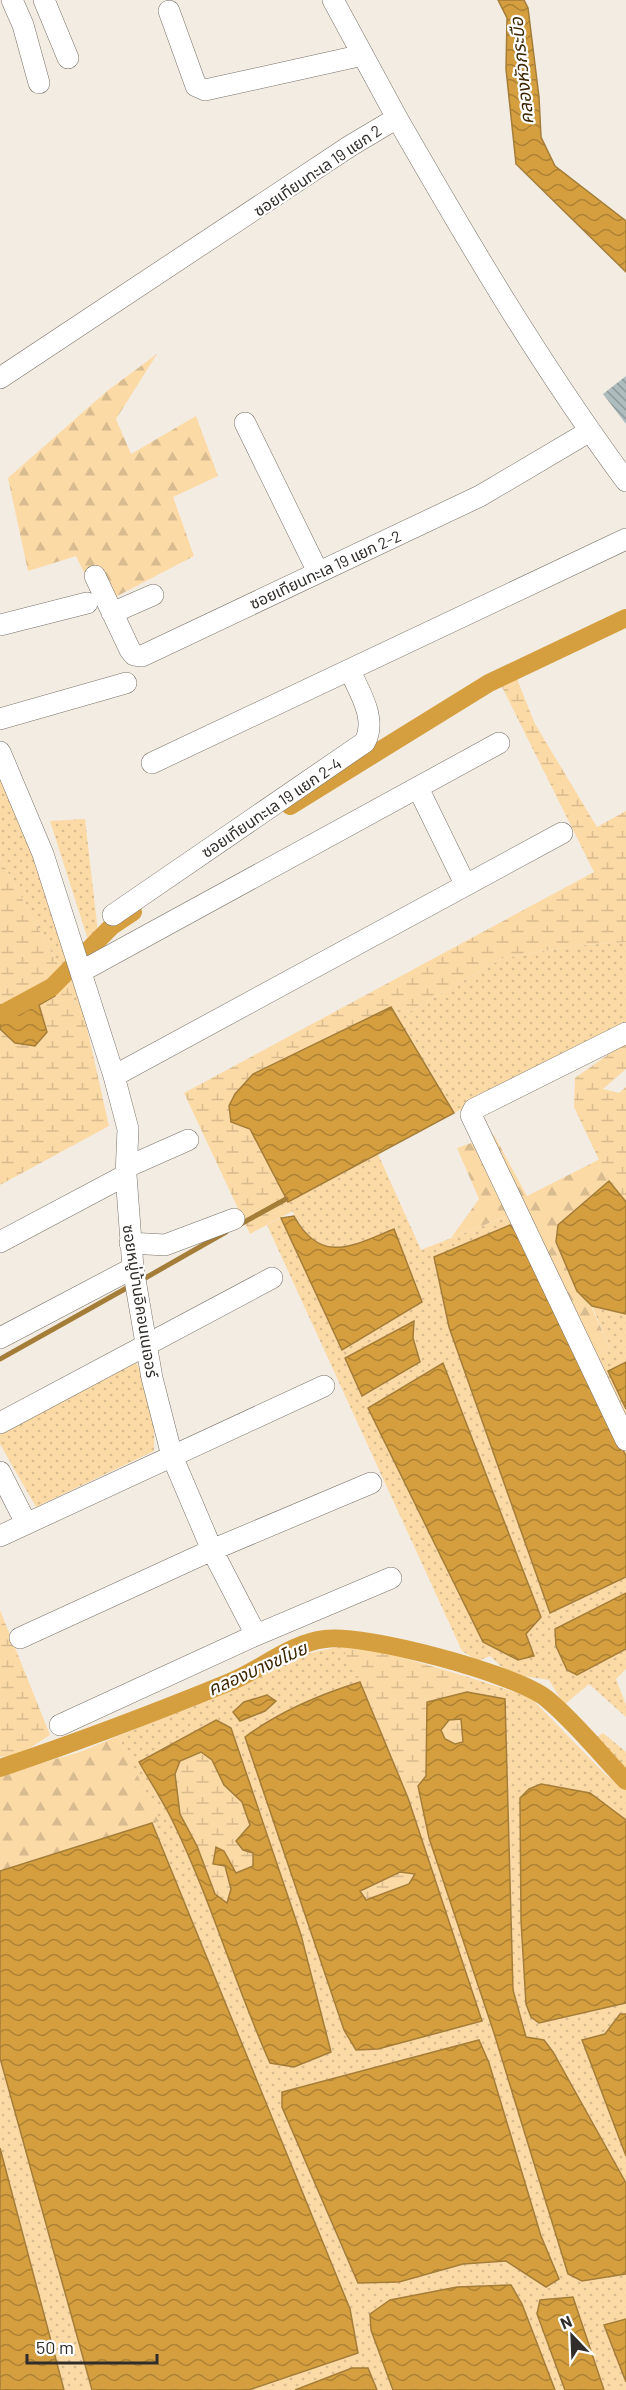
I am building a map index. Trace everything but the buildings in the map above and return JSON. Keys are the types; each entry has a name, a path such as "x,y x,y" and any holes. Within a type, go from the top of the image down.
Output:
{"street":[{"path":"12,0 23,25 39,83"},
{"path":"44,0 55,21 68,58"},
{"path":"333,0 397,118"},
{"path":"169,11 196,86 205,90 363,55"},
{"name":"ซอยเทียนทะเล 19 แยก 2","path":"0,378 350,146 397,118 460,228 590,432 626,481"},
{"path":"245,423 318,572"},
{"name":"ซอยเทียนทะเล 19 แยก 2-2","path":"95,576 130,650 134,655 142,656 480,496 590,432"},
{"path":"152,763 626,538"},
{"path":"112,613 153,596"},
{"path":"0,625 87,603"},
{"name":"ซอยเทียนทะเล 19 แยก 2-4","path":"113,915 365,742 371,730 368,714 350,671"},
{"path":"0,719 126,683"},
{"path":"82,971 499,743"},
{"name":"ซอยหมู่บ้านอิคอนเนเจอร์","path":"0,752 43,854 82,971 128,1129 130,1243 152,1378 172,1456 212,1550 256,1635"},
{"path":"418,789 465,884"},
{"path":"114,1076 562,833"},
{"path":"626,1034 474,1109 471,1115 626,1440"},
{"path":"0,1242 127,1171 189,1140"},
{"path":"130,1243 165,1245 234,1219"},
{"path":"0,1423 272,1278"},
{"path":"0,1338 135,1279"},
{"path":"0,1536 324,1386"},
{"path":"0,1472 26,1523"},
{"path":"20,1638 212,1550 371,1483"},
{"path":"60,1725 256,1635 391,1578"}],"green space":[{"path":"157,354 116,419 131,454 196,416 218,476 173,497 194,556 100,605 76,556 28,571 8,478 107,391"},
{"path":"517,679 535,724 597,827 626,811 626,942 573,946 503,958 409,1012 391,1007 235,1094 229,1106 231,1122 250,1129 293,1211 250,1234 184,1093 594,872 500,683"},
{"path":"0,769 61,924 87,1028 60,968 0,858"},
{"path":"85,819 99,941 90,946 50,821"},
{"path":"0,858 60,968 87,1028 109,1126 0,1185 0,1029 47,1032 39,1005 55,995 52,987 22,1002 0,1005"},
{"path":"626,942 626,1027 454,1113 391,1007 409,1012 503,958 573,946"},
{"path":"626,1042 626,1069 603,1089 619,1093 626,1087 626,1202 609,1181 574,1107 575,1078"},
{"path":"494,1135 527,1196 600,1159 609,1181 558,1224 577,1291 591,1306 610,1348 594,1356 527,1208 451,1238 479,1199 457,1148"},
{"path":"378,1154 421,1250 527,1208 594,1356 610,1348 592,1306 626,1314 626,1362 608,1371 626,1409 626,1456 519,1235 550,1613 626,1577 626,1593 555,1629 577,1675 626,1649 626,1669 616,1679 626,1705 626,1717 589,1684 564,1705 549,1680 509,1674 490,1656 478,1661 462,1651 267,1225 281,1218 342,1350 422,1302 394,1229 346,1249 335,1250 317,1243 310,1236 288,1202","holes":["413,1321 413,1338 420,1362 362,1395 346,1358","443,1363 526,1634 534,1655 368,1409"]},
{"path":"134,1360 149,1391 154,1428 154,1451 36,1507 0,1444 0,1428"},
{"path":"0,1610 50,1735 21,1754 0,1757"},
{"path":"342,1646 360,1682 300,1705 272,1719 245,1737 344,2030 356,2050 378,2049 482,2021 408,1798 418,1786 429,1838 583,2281 626,2274 626,2319 604,2326 626,2382 626,2390 604,2390 573,2297 540,2300 537,2314 565,2390 555,2390 522,2304 511,2285 457,2287 371,2330 393,2390 377,2390 368,2368 352,2368 295,2390 249,2390 358,2353 350,2309 152,1823 159,1821 118,1736 226,1693 306,1654","holes":["215,1720 231,1728 301,1935 331,2052 270,2062 189,1856 172,1819 139,1762","489,2063 541,2236 559,2279 525,2274 506,2261 463,2264 399,2282 344,2253 282,2107 282,2092 329,2080"]},
{"path":"342,1646 364,1646 471,1678 467,1692 427,1702 426,1776 408,1798"},
{"path":"471,1678 530,1697 606,1775 626,1790 626,1820 590,1793 529,1789 520,1799 521,1920 526,2004 539,2023 626,2003 626,2014 619,2014 605,2035 582,2041 626,2156 626,2183 553,2052 544,2040 526,2038 513,1990 505,1699 467,1692"},
{"path":"461,1719 463,1742 455,1744 445,1739 441,1730 449,1720"},
{"path":"603,1733 626,1752 626,1774 594,1739"},
{"path":"118,1736 160,1821 0,1871 0,1775 80,1752"},
{"path":"201,1752 212,1760 224,1785 242,1802 250,1825 253,1866 236,1874 224,1851 231,1889 227,1903 215,1894 197,1846 180,1814 175,1774 180,1761"},
{"path":"400,1872 415,1874 409,1884 366,1900 360,1891"},
{"path":"0,2058 92,2390 64,2390 0,2148"}],"water":[{"name":"คลองหัวกระบือ","path":"498,0 524,0 528,8 539,97 541,137 555,166 626,221 626,272 516,164 506,69 507,18"},
{"path":"52,987 55,996 39,1005 47,1032 35,1046 15,1043 0,1029 0,1005 22,1002"},
{"path":"391,1007 454,1113 288,1202 250,1129 231,1122 229,1106 235,1094 253,1074"},
{"path":"609,1181 626,1202 626,1314 592,1306 577,1291 556,1242 558,1225"},
{"path":"294,1216 304,1232 315,1241 327,1246 352,1245 394,1229 422,1302 342,1350 281,1218"},
{"path":"510,1225 519,1235 626,1456 626,1577 550,1613 449,1327 434,1257"},
{"path":"414,1321 413,1338 420,1362 362,1396 345,1358"},
{"path":"626,1362 626,1409 608,1371"},
{"path":"443,1363 541,1617 526,1634 534,1656 518,1660 483,1642 368,1408"},
{"path":"626,1593 626,1649 577,1675 567,1670 556,1646 555,1629"},
{"path":"360,1682 408,1798 482,2021 378,2049 356,2050 344,2030 245,1737 286,1712","holes":["400,1872 415,1874 409,1884 366,1900 360,1891"]},
{"path":"467,1692 505,1699 513,1990 526,2037 544,2040 553,2052 626,2183 626,2274 582,2281 568,2274 494,2033 429,1838 418,1786 426,1776 427,1702","holes":["461,1719 463,1742 455,1744 445,1739 441,1730 449,1720"]},
{"path":"267,1695 276,1701 265,1711 240,1721 233,1712 244,1702"},
{"path":"216,1720 231,1728 301,1935 331,2052 294,2067 270,2063 188,1855 167,1810 139,1762","holes":["201,1752 212,1760 224,1785 242,1802 250,1825 236,1841 243,1850 253,1853 253,1866 236,1873 224,1851 216,1847 213,1864 225,1866 231,1889 227,1903 215,1894 197,1846 180,1814 175,1774 180,1761"]},
{"path":"541,1784 590,1793 626,1820 626,2003 539,2023 531,2017 526,2004 521,1921 520,1798 529,1789"},
{"path":"152,1823 350,2309 358,2353 249,2390 92,2390 0,2058 0,1871"},
{"path":"620,2014 626,2014 626,2156 582,2040 605,2034"},
{"path":"479,2040 489,2063 541,2236 559,2279 546,2287 506,2261 463,2264 399,2282 358,2283 282,2107 282,2092"},
{"path":"0,2148 64,2390 0,2390"},
{"path":"511,2285 522,2304 555,2390 393,2390 371,2330 370,2314 390,2300 457,2287"},
{"path":"573,2297 604,2390 565,2390 537,2314 540,2300"},
{"path":"626,2319 626,2382 604,2325"},
{"path":"352,2368 368,2368 377,2390 295,2390"}],"waterway":[{"path":"290,806 489,683 626,618"},
{"path":"0,1015 52,987 112,926 133,912"},
{"path":"237,1226 286,1199"},
{"path":"140,1281 226,1232"},
{"path":"0,1359 132,1285"},
{"name":"คลองบางขโมย","path":"0,1768 116,1727 230,1682 312,1641 345,1639 372,1642 439,1657 474,1667 530,1689 547,1699 568,1718 626,1781"}]}
